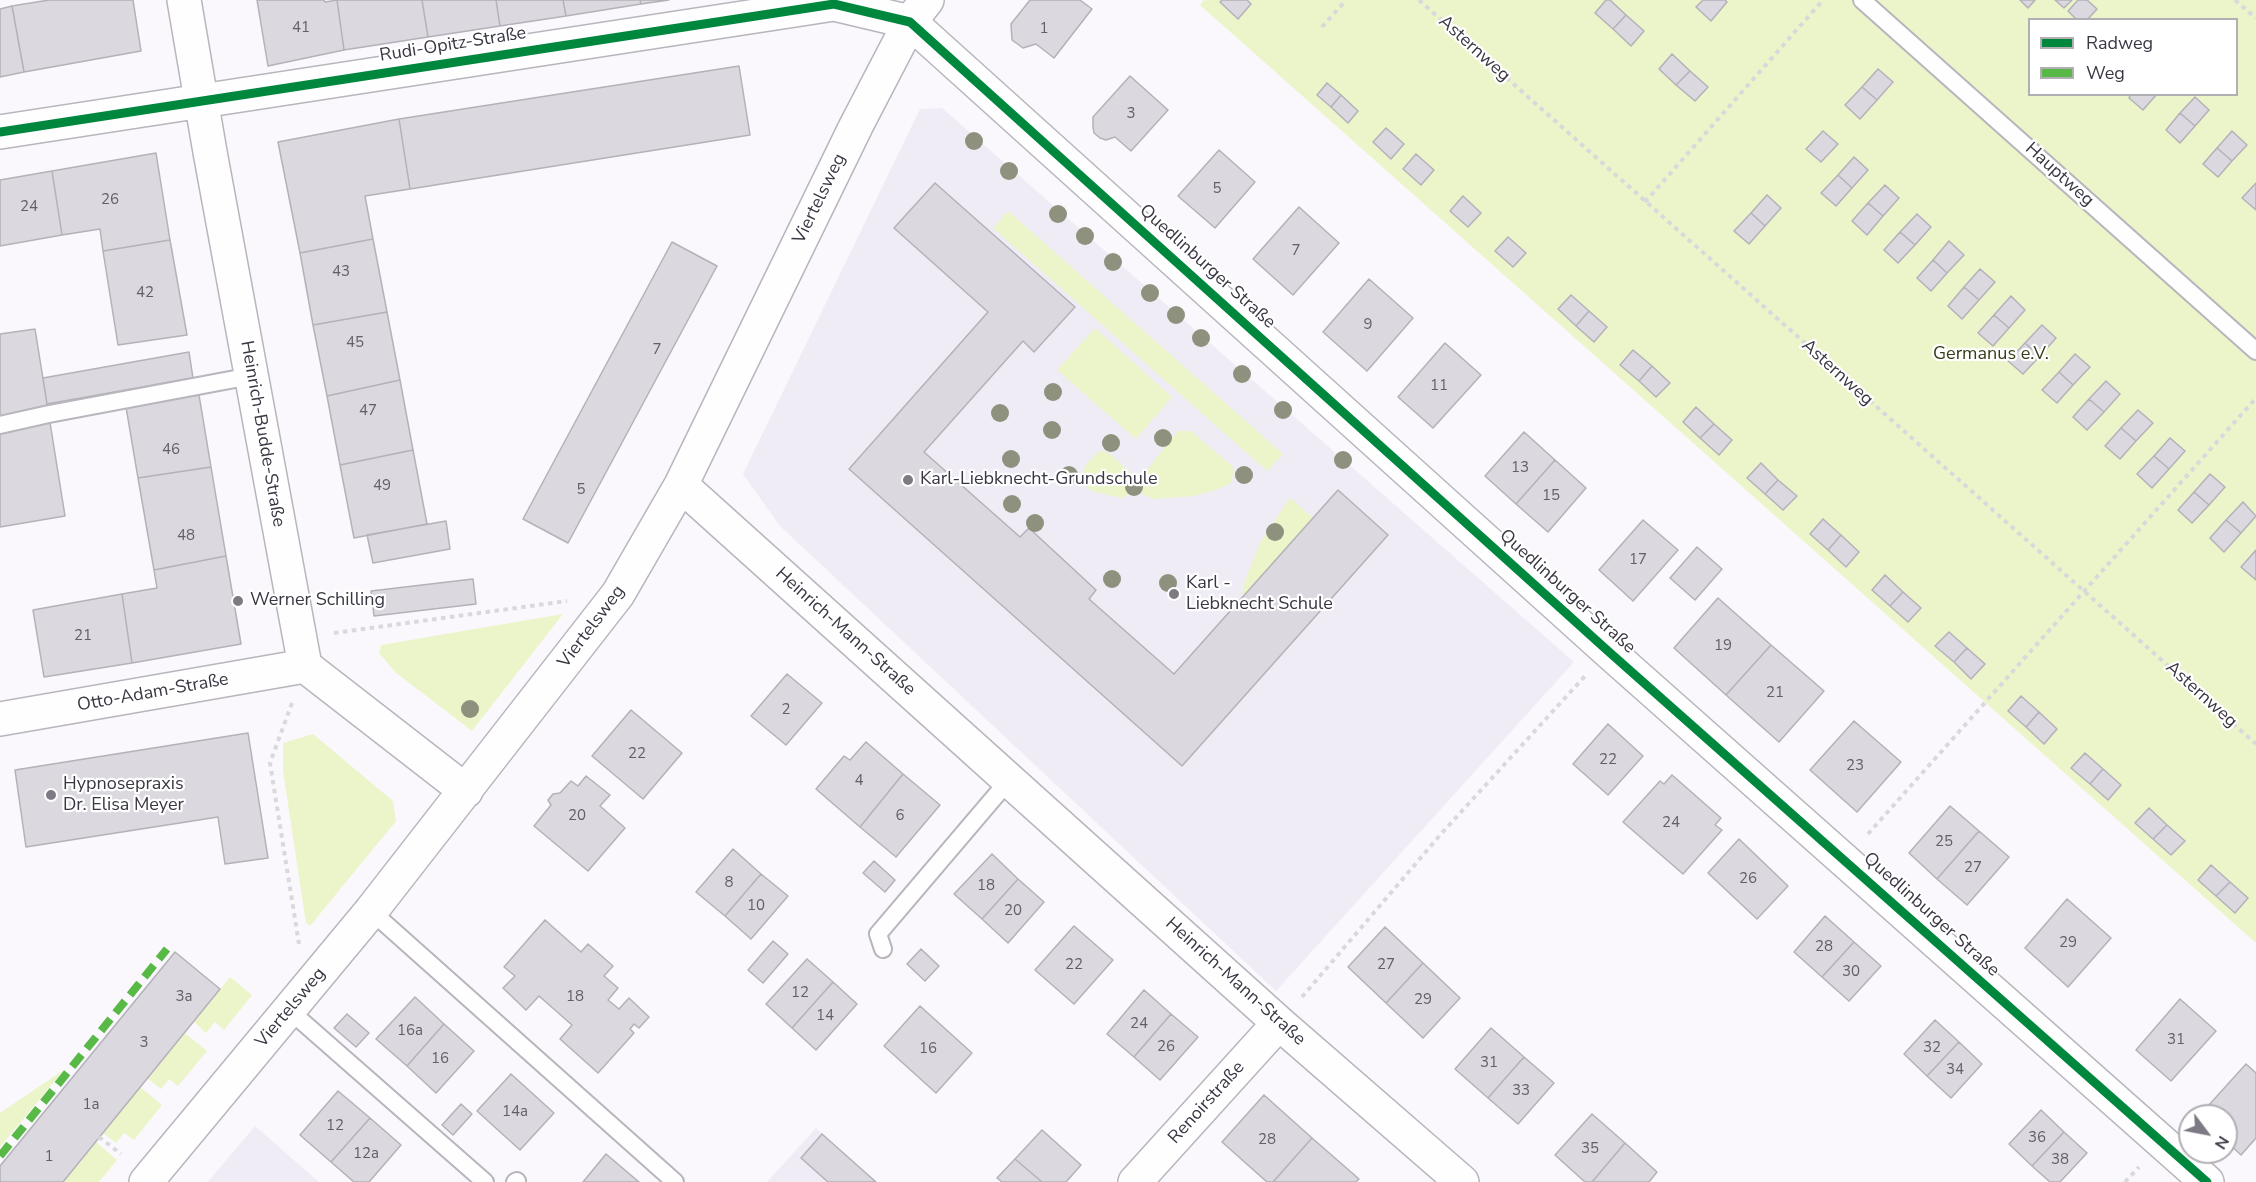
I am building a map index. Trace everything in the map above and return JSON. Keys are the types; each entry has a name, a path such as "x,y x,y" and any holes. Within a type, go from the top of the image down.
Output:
{"street":[{"name":"Heinrich-Budde-Straße","path":"184,0 302,652"},
{"name":"Rudi-Opitz-Straße","path":"0,132 834,4 919,11"},
{"name":"Viertelsweg","path":"146,1182 371,911 618,594 681,484 856,126 919,11"},
{"name":"Quedlinburger Straße","path":"919,11 1608,651 2207,1182"},
{"name":"Heinrich-Mann-Straße","path":"681,484 1280,1023 1462,1182"},
{"name":"Otto-Adam-Straße","path":"0,719 302,652"},
{"path":"302,652 466,791"},
{"name":"Renoirstraße","path":"1135,1182 1280,1023"}],"lane":[{"name":"Hauptweg","path":"1862,0 2256,351"},
{"path":"0,425 251,376"},
{"path":"883,949 878,934 1009,780"},
{"path":"371,911 675,1182"},
{"path":"297,999 485,1182"}],"path":[{"path":"1322,27 1346,0"},
{"path":"1645,202 1823,0"},
{"path":"2235,0 2256,18"},
{"path":"1866,835 2256,398"},
{"path":"297,999 270,763 302,652 618,594"},
{"path":"1280,1023 1441,834 1608,651"},
{"path":"99,1137 121,1154"}],"shaded area":[{"name":"Karl - Liebknecht Schule","path":"942,108 1574,662 1276,991 780,526 743,474 920,109"},
{"path":"255,1126 319,1182 208,1182"},
{"path":"816,1128 876,1182 767,1182"}],"green space":[{"name":"Germanus e.V.","path":"1204,0 2256,0 2256,943 1200,5"},
{"path":"1008,211 1283,454 1267,471 993,228"},
{"path":"1095,328 1172,397 1136,439 1057,370"},
{"path":"1178,431 1191,431 1231,465 1234,471 1231,483 1194,496 1152,499 1140,492 1138,481"},
{"path":"1098,452 1109,453 1131,473 1134,480 1133,487 1127,496 1122,498 1095,492 1087,488 1083,482 1082,474 1085,466"},
{"path":"1290,498 1313,518 1244,596 1242,594 1246,578 1260,543"},
{"path":"563,614 472,731 395,672 379,653 381,645"},
{"path":"313,734 393,801 396,821 310,926 306,923 283,771 283,743"},
{"path":"230,977 252,995 224,1030 215,1022 206,1033 194,1022"},
{"path":"185,1033 207,1051 178,1086 169,1079 161,1089 147,1078"},
{"path":"65,1069 0,1147 0,1113"},
{"path":"140,1087 162,1105 134,1140 124,1133 116,1143 103,1133"},
{"path":"96,1142 117,1160 99,1182 63,1182"}],"building":[{"path":"49,0 133,0 141,51 24,72 12,6"},
{"path":"257,0 324,0 325,2 337,0 344,50 268,66"},
{"path":"337,0 422,0 428,37 344,50"},
{"path":"422,0 496,0 500,26 428,37"},
{"path":"496,0 563,0 566,16 500,26"},
{"path":"563,0 640,0 641,4 566,16"},
{"path":"640,0 669,0 641,4"},
{"path":"1030,0 1080,0 1092,9 1054,58 1036,44 1023,48 1012,40 1011,24"},
{"path":"1222,0 1247,0 1251,4 1238,19 1220,2"},
{"path":"1606,0 1610,0 1626,15 1613,29 1595,13"},
{"path":"1703,0 1725,0 1727,2 1711,21 1696,7"},
{"path":"2020,0 2035,0 2028,8"},
{"path":"2055,0 2072,0 2064,8"},
{"path":"2078,0 2087,0 2097,9 2089,18 2075,18 2068,11"},
{"path":"12,6 24,72 0,77 0,9"},
{"path":"1626,15 1644,31 1631,46 1613,29"},
{"path":"1672,54 1690,71 1676,85 1659,69"},
{"path":"739,66 750,135 410,189 399,119"},
{"path":"1878,69 1893,82 1877,100 1862,87"},
{"path":"1690,71 1708,87 1695,101 1676,85"},
{"path":"1130,76 1168,110 1131,151 1115,137 1106,140 1100,138 1094,133 1093,127 1093,117"},
{"path":"1327,83 1341,95 1331,107 1317,95"},
{"path":"1862,87 1877,100 1860,119 1845,105"},
{"path":"1341,95 1358,111 1348,123 1331,107"},
{"path":"2130,96 2155,96 2143,110 2129,98"},
{"path":"2195,97 2209,110 2195,126 2180,113"},
{"path":"2180,113 2195,126 2180,143 2166,130"},
{"path":"399,119 410,189 365,196 373,239 300,253 278,142"},
{"path":"1386,128 1404,144 1391,159 1373,142"},
{"path":"1823,131 1838,144 1821,162 1806,149"},
{"path":"2232,131 2247,145 2232,161 2217,148"},
{"path":"2217,148 2232,161 2218,177 2203,164"},
{"path":"1219,150 1255,182 1215,228 1178,196"},
{"path":"156,153 170,240 103,251 100,229 62,235 52,171"},
{"path":"1416,154 1434,170 1421,185 1403,169"},
{"path":"1854,157 1868,170 1852,188 1838,175"},
{"path":"52,171 62,235 0,246 0,180"},
{"path":"1838,175 1852,188 1836,206 1821,193"},
{"name":"Karl-Liebknecht-Grundschule","path":"935,183 1075,307 1034,352 1023,341 924,452 1020,537 1029,528 1096,590 1089,599 1174,674 1338,490 1388,535 1182,766 849,469 988,312 894,228"},
{"path":"2256,183 2256,210 2242,198"},
{"path":"1885,185 1899,198 1883,216 1868,203"},
{"path":"1767,195 1781,208 1765,226 1751,213"},
{"path":"1463,196 1481,213 1468,227 1450,211"},
{"path":"1868,203 1883,216 1867,235 1852,221"},
{"path":"1299,207 1339,243 1293,295 1253,259"},
{"path":"1751,213 1765,226 1749,244 1734,231"},
{"path":"1917,214 1931,227 1915,245 1900,232"},
{"path":"1900,232 1915,245 1898,263 1884,250"},
{"path":"1508,237 1526,253 1513,267 1495,251"},
{"path":"373,239 387,312 313,325 300,253"},
{"path":"170,240 187,335 118,345 103,251"},
{"path":"1949,241 1964,255 1947,273 1933,260"},
{"path":"672,242 717,266 568,543 523,519"},
{"path":"1933,260 1947,273 1931,291 1917,278"},
{"path":"1980,269 1995,282 1979,300 1964,287"},
{"path":"1369,279 1413,318 1367,371 1323,332"},
{"path":"1964,287 1979,300 1962,319 1948,306"},
{"path":"1571,295 1589,311 1576,326 1558,309"},
{"path":"2011,296 2025,310 2009,328 1994,315"},
{"path":"1589,311 1607,327 1594,342 1576,326"},
{"path":"387,312 400,380 327,396 313,325"},
{"path":"1994,315 2009,328 1993,346 1978,333"},
{"path":"2042,325 2056,338 2040,356 2025,343"},
{"path":"35,329 65,516 0,527 0,334"},
{"path":"1445,343 1481,375 1433,428 1398,397"},
{"path":"2025,343 2040,356 2023,374 2008,361"},
{"path":"1633,350 1652,366 1639,381 1620,365"},
{"path":"189,352 193,378 47,404 43,378"},
{"path":"2075,354 2090,367 2073,385 2059,372"},
{"path":"1652,366 1670,383 1656,397 1639,381"},
{"path":"2059,372 2073,385 2057,403 2042,390"},
{"path":"400,380 413,450 340,465 327,396"},
{"path":"2106,381 2120,394 2104,412 2089,399"},
{"path":"199,395 211,467 138,478 126,407"},
{"path":"2089,399 2104,412 2087,430 2073,417"},
{"path":"1696,407 1714,424 1700,438 1683,422"},
{"path":"2138,410 2153,423 2136,441 2121,428"},
{"path":"1714,424 1732,440 1719,455 1700,438"},
{"path":"2121,428 2136,441 2120,459 2105,446"},
{"path":"1524,432 1555,460 1516,504 1485,476"},
{"path":"2170,438 2185,451 2169,469 2154,456"},
{"path":"413,450 427,524 354,538 340,465"},
{"path":"2154,456 2169,469 2152,488 2137,474"},
{"path":"1555,460 1586,488 1548,532 1516,504"},
{"path":"1761,463 1778,480 1765,494 1747,478"},
{"path":"211,467 226,556 154,570 138,478"},
{"path":"2210,474 2225,487 2209,505 2194,492"},
{"path":"1778,480 1797,496 1783,510 1765,494"},
{"path":"2194,492 2209,505 2192,523 2178,510"},
{"path":"2243,502 2256,516 2241,533 2226,520"},
{"path":"1823,519 1841,535 1828,550 1810,534"},
{"path":"1643,520 1678,550 1633,601 1599,570"},
{"path":"2226,520 2241,533 2224,552 2210,538"},
{"path":"446,521 450,549 373,563 367,535"},
{"path":"1841,535 1859,552 1846,567 1828,550"},
{"path":"1697,547 1722,569 1695,600 1670,578"},
{"path":"2256,550 2256,580 2241,567"},
{"path":"226,556 241,644 132,663 122,594 157,588 154,570"},
{"path":"1885,575 1903,592 1890,606 1872,590"},
{"path":"473,579 476,604 374,616 371,591"},
{"path":"1903,592 1921,608 1908,622 1890,606"},
{"path":"122,594 132,663 44,677 33,610"},
{"path":"1718,598 1771,645 1726,695 1674,648"},
{"path":"1949,632 1967,648 1954,662 1935,646"},
{"path":"1771,645 1824,691 1779,742 1726,695"},
{"path":"1967,648 1985,664 1971,679 1954,662"},
{"path":"787,674 822,703 786,745 751,716"},
{"path":"2021,696 2039,712 2026,727 2008,711"},
{"path":"631,710 682,753 643,799 592,756"},
{"path":"2039,712 2057,729 2044,744 2026,727"},
{"path":"1854,721 1901,762 1857,812 1810,770"},
{"path":"1608,724 1643,756 1608,795 1573,764"},
{"path":"248,733 268,858 225,864 218,817 26,847 15,770"},
{"path":"866,742 903,774 860,827 816,789 844,756 850,760"},
{"path":"2085,753 2103,769 2090,784 2071,768"},
{"path":"2103,769 2121,785 2108,800 2090,784"},
{"path":"903,774 940,805 896,857 860,827"},
{"path":"1672,775 1721,818 1715,825 1722,830 1683,874 1623,822 1660,781 1664,784"},
{"path":"586,776 610,795 600,806 625,828 588,871 534,826 551,805 548,800 553,794 560,793 571,781 578,786"},
{"path":"1950,806 1979,831 1937,879 1909,853"},
{"path":"2149,808 2167,825 2153,839 2135,823"},
{"path":"2167,825 2185,841 2171,855 2153,839"},
{"path":"1979,831 2009,857 1967,905 1937,879"},
{"path":"1739,839 1788,886 1757,919 1708,873"},
{"path":"733,849 761,874 725,916 696,892"},
{"path":"992,854 1018,879 982,919 954,894"},
{"path":"874,861 895,880 885,892 863,873"},
{"path":"2211,865 2230,882 2216,896 2198,880"},
{"path":"761,874 788,896 751,939 725,916"},
{"path":"1018,879 1044,902 1008,943 982,919"},
{"path":"2230,882 2248,898 2235,913 2216,896"},
{"path":"2067,899 2111,938 2068,987 2025,948"},
{"path":"1825,916 1854,942 1822,977 1794,952"},
{"path":"545,920 581,952 588,944 613,966 604,976 618,988 608,1000 619,1009 629,998 649,1017 639,1028 634,1024 630,1029 634,1033 598,1073 560,1039 572,1025 539,996 526,1010 503,988 515,976 504,967"},
{"path":"1074,926 1113,960 1074,1004 1035,970"},
{"path":"1385,927 1423,963 1386,1003 1348,967"},
{"path":"773,941 788,954 763,983 748,970"},
{"path":"1854,942 1881,966 1849,1001 1822,977"},
{"path":"921,949 939,966 925,981 907,964"},
{"path":"175,952 220,989 63,1182 0,1182 0,1166"},
{"path":"807,959 833,982 792,1028 766,1004"},
{"path":"1423,963 1460,998 1423,1038 1386,1003"},
{"path":"833,982 857,1004 816,1050 792,1028"},
{"path":"1144,990 1171,1014 1134,1057 1107,1034"},
{"path":"415,997 444,1024 407,1066 376,1039"},
{"path":"2180,999 2216,1031 2171,1081 2136,1050"},
{"path":"920,1006 972,1053 936,1093 884,1046"},
{"path":"347,1014 369,1033 356,1047 334,1028"},
{"path":"1171,1014 1198,1037 1160,1080 1134,1057"},
{"path":"1935,1020 1959,1042 1927,1076 1904,1054"},
{"path":"444,1024 474,1051 436,1093 407,1066"},
{"path":"1491,1028 1524,1057 1488,1098 1455,1069"},
{"path":"1959,1042 1982,1064 1951,1098 1927,1076"},
{"path":"1524,1057 1554,1083 1518,1124 1488,1098"},
{"path":"2246,1064 2256,1073 2256,1138 2241,1155 2238,1152 2238,1104 2210,1104"},
{"path":"511,1074 554,1113 520,1150 477,1111"},
{"path":"338,1091 370,1118 331,1162 300,1135"},
{"path":"1264,1095 1312,1138 1273,1182 1267,1182 1222,1142"},
{"path":"461,1104 472,1114 453,1135 442,1125"},
{"path":"2041,1110 2064,1132 2032,1166 2009,1144"},
{"path":"1592,1114 1625,1143 1592,1182 1585,1182 1555,1155"},
{"path":"370,1118 401,1145 369,1182 354,1182 331,1162"},
{"path":"1042,1130 1081,1165 1066,1182 1042,1182 1015,1159"},
{"path":"2064,1132 2087,1153 2060,1182 2050,1182 2032,1166"},
{"path":"822,1134 876,1182 828,1182 801,1158"},
{"path":"1312,1138 1359,1179 1356,1182 1273,1182"},
{"path":"1625,1143 1657,1172 1649,1182 1592,1182"},
{"path":"606,1154 639,1182 583,1182"},
{"path":"1015,1159 1042,1182 1002,1182 997,1178"}],"marked path":[{"path":"0,1156 167,949"}],"cycle path":[{"path":"0,132 834,4 910,22 1608,651 2207,1182"}],"place":[{"name":"Karl-Liebknecht-Grundschule","path":"908,480"},
{"name":"Karl - Liebknecht Schule","path":"1174,594"},
{"name":"Werner Schilling","path":"238,601"},
{"name":"Hypnosepraxis Dr. Elisa Meyer","path":"51,795"}]}
